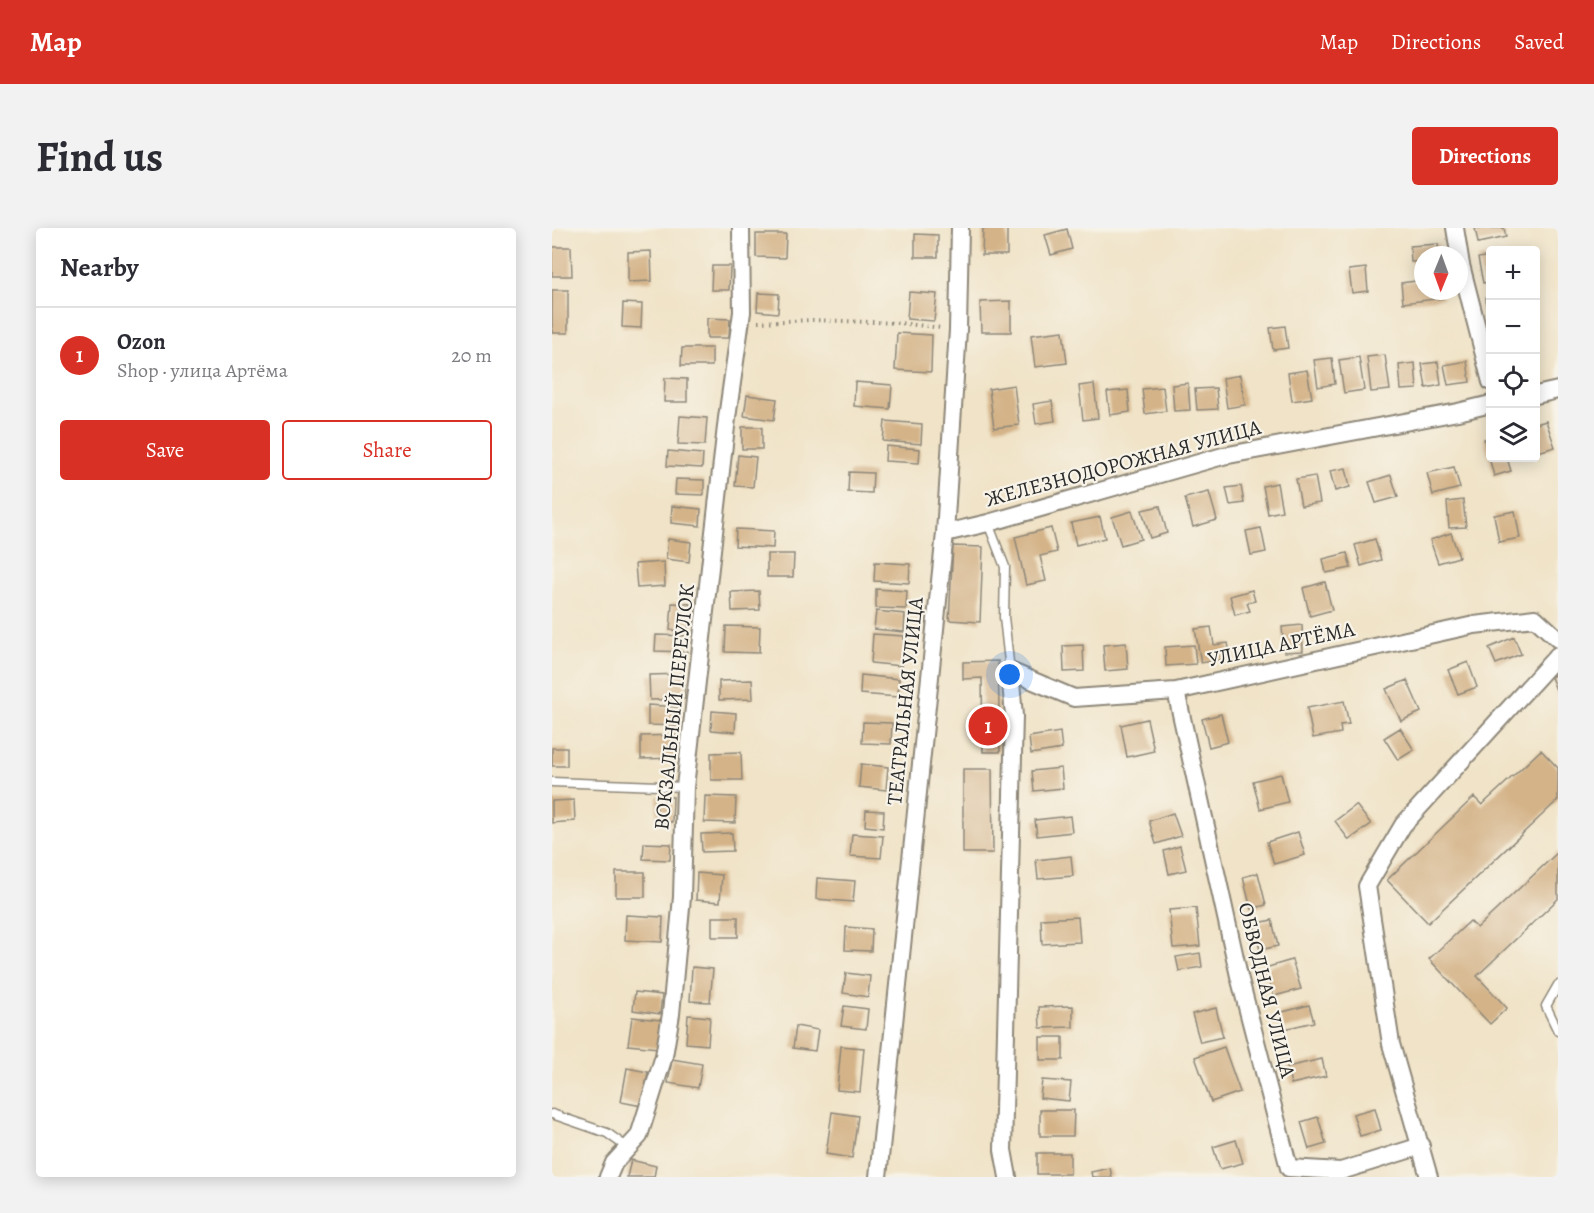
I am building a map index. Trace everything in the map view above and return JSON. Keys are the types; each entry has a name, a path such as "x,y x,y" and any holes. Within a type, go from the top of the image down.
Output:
{"street":[{"name":"ВОКЗАЛЬНЫЙ ПЕРЕУЛОК","path":"609,1177 614,1163 639,1136 664,1056 682,897 685,787 727,418 741,321 741,228"},
{"name":"ТЕАТРАЛЬНАЯ УЛИЦА","path":"878,1177 945,532 958,330 960,228"},
{"path":"1455,228 1461,265 1486,362"},
{"path":"1540,394 1558,390"},
{"name":"ЖЕЛЕЗНОДОРОЖНАЯ УЛИЦА","path":"945,532 988,523 1223,456 1486,405"},
{"name":"УЛИЦА АРТЁМА","path":"1010,671 1074,698 1176,690 1474,625 1535,618 1558,639"},
{"path":"1429,1177 1391,1044 1367,886 1403,825 1558,655"},
{"path":"1008,1177 1003,1150 1014,716 1010,671"},
{"name":"ОБВОДНАЯ УЛИЦА","path":"1176,690 1239,976 1289,1168 1341,1171 1420,1146"}],"lane":[{"path":"988,523 1005,567 1004,617 1010,671"},
{"path":"552,782 685,787"},
{"path":"1558,985 1546,1006 1558,1031"},
{"path":"552,1114 607,1133 628,1148"}],"path":[{"path":"741,321 878,323 958,330"}],"building":[{"path":"983,228 1007,228 1007,255 982,255"},
{"path":"1475,228 1504,228 1506,237 1478,243"},
{"path":"1067,229 1072,249 1051,255 1045,235"},
{"path":"756,234 786,234 785,258 756,257"},
{"path":"915,234 938,235 938,257 915,257"},
{"path":"1438,244 1438,246 1414,246 1414,262 1411,262 1410,246"},
{"path":"552,247 571,247 572,276 552,276"},
{"path":"651,251 652,281 628,282 628,252"},
{"path":"1486,257 1486,283 1483,283 1478,258"},
{"path":"712,266 730,266 729,290 711,290"},
{"path":"1366,268 1368,291 1352,293 1349,270"},
{"path":"1414,281 1414,300 1427,300 1403,303 1401,283"},
{"path":"552,290 568,290 568,333 552,333"},
{"path":"909,292 937,294 934,321 907,319"},
{"path":"758,293 779,294 778,313 757,311"},
{"path":"1011,301 1011,332 981,332 980,302"},
{"path":"623,303 642,304 641,328 622,327"},
{"path":"707,318 730,319 729,338 707,338"},
{"path":"1285,326 1288,348 1273,350 1270,328"},
{"path":"1063,331 1067,363 1035,367 1031,335"},
{"path":"897,333 932,335 931,372 895,370"},
{"path":"682,348 712,348 712,366 681,366"},
{"path":"1385,355 1390,390 1371,392 1367,357"},
{"path":"1359,357 1364,390 1344,393 1339,360"},
{"path":"1332,358 1335,384 1318,387 1314,360"},
{"path":"1467,361 1470,382 1448,385 1444,365"},
{"path":"1438,362 1441,385 1426,388 1422,364"},
{"path":"1415,363 1417,389 1401,390 1399,365"},
{"path":"1307,370 1312,398 1292,401 1288,373"},
{"path":"1240,375 1245,405 1227,408 1223,378"},
{"path":"665,378 687,379 687,402 664,402"},
{"path":"855,382 892,385 890,409 854,406"},
{"path":"1188,383 1190,410 1174,411 1172,385"},
{"path":"1094,384 1098,418 1083,420 1079,386"},
{"path":"1014,385 1019,425 994,428 989,389"},
{"path":"1163,387 1166,411 1145,414 1142,389"},
{"path":"1216,388 1218,409 1197,410 1195,389"},
{"path":"1128,390 1130,412 1110,415 1107,392"},
{"path":"747,395 777,399 774,420 744,416"},
{"path":"1052,401 1055,421 1036,424 1033,404"},
{"path":"680,416 707,418 705,445 678,444"},
{"path":"885,421 922,424 921,444 883,441"},
{"path":"1546,421 1555,447 1540,451 1540,423"},
{"path":"742,427 762,427 762,449 742,449"},
{"path":"886,446 920,449 919,463 885,461"},
{"path":"668,451 703,454 702,468 667,466"},
{"path":"738,455 756,457 753,487 735,486"},
{"path":"1490,462 1508,462 1511,471 1494,476"},
{"path":"1454,467 1460,488 1433,495 1427,473"},
{"path":"1346,468 1350,487 1335,491 1330,471"},
{"path":"849,472 873,473 872,493 848,492"},
{"path":"1391,475 1398,497 1376,503 1369,482"},
{"path":"1315,476 1320,503 1301,506 1296,479"},
{"path":"676,479 704,480 704,495 675,494"},
{"path":"1277,483 1282,511 1268,514 1263,486"},
{"path":"1241,486 1244,503 1230,505 1226,488"},
{"path":"1209,492 1217,520 1193,527 1185,498"},
{"path":"1463,500 1466,527 1449,528 1447,502"},
{"path":"672,506 701,509 700,526 671,523"},
{"path":"1160,506 1167,533 1150,538 1142,510"},
{"path":"1132,511 1141,539 1121,545 1112,517"},
{"path":"1515,511 1520,538 1499,542 1494,515"},
{"path":"1100,517 1105,538 1076,545 1071,523"},
{"path":"1051,528 1057,552 1040,556 1046,581 1026,585 1015,537"},
{"path":"1261,528 1266,552 1251,555 1246,531"},
{"path":"736,529 774,531 773,548 735,546"},
{"path":"1451,533 1459,557 1438,563 1430,540"},
{"path":"668,539 691,542 689,562 666,559"},
{"path":"1375,539 1381,560 1361,566 1355,545"},
{"path":"953,546 983,547 980,622 949,620"},
{"path":"1347,553 1351,568 1326,573 1323,559"},
{"path":"767,554 794,554 793,577 767,577"},
{"path":"664,562 665,586 637,588 635,564"},
{"path":"875,562 910,564 909,583 874,581"},
{"path":"1325,582 1332,610 1310,616 1303,588"},
{"path":"876,589 907,591 906,609 876,608"},
{"path":"1252,590 1255,601 1247,603 1250,611 1235,615 1230,596"},
{"path":"759,591 760,610 732,611 731,592"},
{"path":"672,603 690,604 688,631 670,630"},
{"path":"876,611 905,614 904,632 874,629"},
{"path":"1302,625 1303,651 1284,652 1282,627"},
{"path":"726,626 760,627 759,653 725,652"},
{"path":"1211,627 1214,645 1228,643 1231,658 1201,663 1195,629"},
{"path":"873,634 904,636 902,666 871,663"},
{"path":"656,635 688,636 687,652 655,651"},
{"path":"1514,637 1521,654 1496,664 1489,648"},
{"path":"1126,643 1128,669 1105,671 1103,645"},
{"path":"1083,645 1084,671 1064,672 1063,646"},
{"path":"1194,645 1196,664 1166,666 1165,647"},
{"path":"998,661 1000,752 983,752 982,678 963,679 963,662"},
{"path":"1468,662 1477,687 1458,694 1448,670"},
{"path":"1558,673 1558,695 1551,677"},
{"path":"684,674 685,699 650,700 649,675"},
{"path":"861,675 899,679 898,697 860,694"},
{"path":"752,680 753,699 719,700 719,681"},
{"path":"1407,680 1421,712 1401,721 1386,689"},
{"path":"1344,701 1349,724 1340,725 1341,733 1313,738 1307,708"},
{"path":"648,705 680,707 680,726 648,725"},
{"path":"712,711 736,713 735,732 711,730"},
{"path":"1221,714 1228,742 1209,747 1202,719"},
{"path":"1147,719 1154,751 1127,757 1121,725"},
{"path":"863,722 892,723 891,744 862,743"},
{"path":"1400,728 1414,750 1398,760 1384,738"},
{"path":"1060,732 1062,749 1031,754 1029,737"},
{"path":"676,735 677,758 641,759 641,736"},
{"path":"552,748 567,748 567,766 552,766"},
{"path":"1541,750 1558,768 1558,800 1428,923 1387,880 1474,797 1482,805"},
{"path":"741,752 742,780 711,780 711,753"},
{"path":"861,764 888,767 886,790 859,787"},
{"path":"1061,768 1063,788 1034,791 1032,771"},
{"path":"963,769 992,769 993,853 963,853"},
{"path":"1281,774 1288,802 1260,809 1253,781"},
{"path":"657,796 673,797 672,822 656,821"},
{"path":"705,796 736,797 735,823 704,822"},
{"path":"574,800 575,821 552,823 552,801"},
{"path":"1356,805 1371,824 1349,840 1335,821"},
{"path":"866,810 884,811 883,828 865,826"},
{"path":"1173,813 1181,836 1156,844 1149,821"},
{"path":"1070,816 1072,832 1037,836 1035,820"},
{"path":"1298,832 1305,855 1274,864 1267,842"},
{"path":"732,833 733,851 702,852 701,834"},
{"path":"852,834 883,836 881,858 850,856"},
{"path":"644,843 671,844 670,860 643,859"},
{"path":"1180,846 1186,870 1169,874 1164,851"},
{"path":"1558,852 1558,899 1477,976 1507,1008 1490,1024 1429,959 1470,921 1477,928"},
{"path":"1071,856 1073,876 1038,879 1036,860"},
{"path":"616,872 645,872 645,897 616,897"},
{"path":"697,873 722,875 720,902 696,900"},
{"path":"1258,873 1266,905 1251,909 1243,877"},
{"path":"817,878 855,881 853,902 816,899"},
{"path":"1196,908 1200,946 1173,948 1169,910"},
{"path":"626,915 663,917 662,942 625,940"},
{"path":"712,917 738,917 738,937 712,937"},
{"path":"1078,917 1080,942 1042,944 1041,919"},
{"path":"1272,920 1278,946 1260,950 1254,924"},
{"path":"846,927 872,929 871,951 845,950"},
{"path":"1200,953 1202,967 1179,971 1176,957"},
{"path":"1292,960 1301,989 1274,996 1265,968"},
{"path":"692,967 713,969 710,1002 690,1001"},
{"path":"846,973 870,976 868,997 843,993"},
{"path":"635,992 662,995 660,1014 633,1010"},
{"path":"1309,1005 1314,1022 1284,1029 1279,1013"},
{"path":"844,1006 868,1009 866,1029 841,1026"},
{"path":"1073,1006 1073,1027 1040,1028 1039,1007"},
{"path":"1216,1008 1223,1037 1200,1042 1192,1014"},
{"path":"688,1015 710,1017 708,1045 686,1043"},
{"path":"632,1017 661,1020 658,1048 628,1045"},
{"path":"796,1026 818,1030 815,1051 793,1048"},
{"path":"1040,1037 1063,1037 1063,1060 1040,1060"},
{"path":"841,1046 864,1048 860,1092 837,1090"},
{"path":"1224,1047 1240,1092 1211,1102 1195,1057"},
{"path":"672,1059 702,1064 698,1088 668,1083"},
{"path":"1322,1059 1326,1076 1291,1084 1287,1067"},
{"path":"627,1068 648,1072 642,1106 621,1102"},
{"path":"1042,1080 1071,1082 1069,1101 1040,1098"},
{"path":"1375,1108 1381,1130 1360,1136 1353,1114"},
{"path":"1040,1110 1074,1110 1073,1136 1040,1136"},
{"path":"832,1112 858,1116 852,1158 826,1154"},
{"path":"1318,1117 1326,1144 1309,1149 1301,1122"},
{"path":"1236,1140 1243,1163 1220,1169 1213,1147"},
{"path":"1037,1153 1070,1153 1070,1174 1037,1174"},
{"path":"631,1160 656,1166 654,1177 627,1177"},
{"path":"1110,1168 1112,1177 1092,1177 1091,1172"}],"place":[{"name":"Ozon","path":"988,726"}]}
